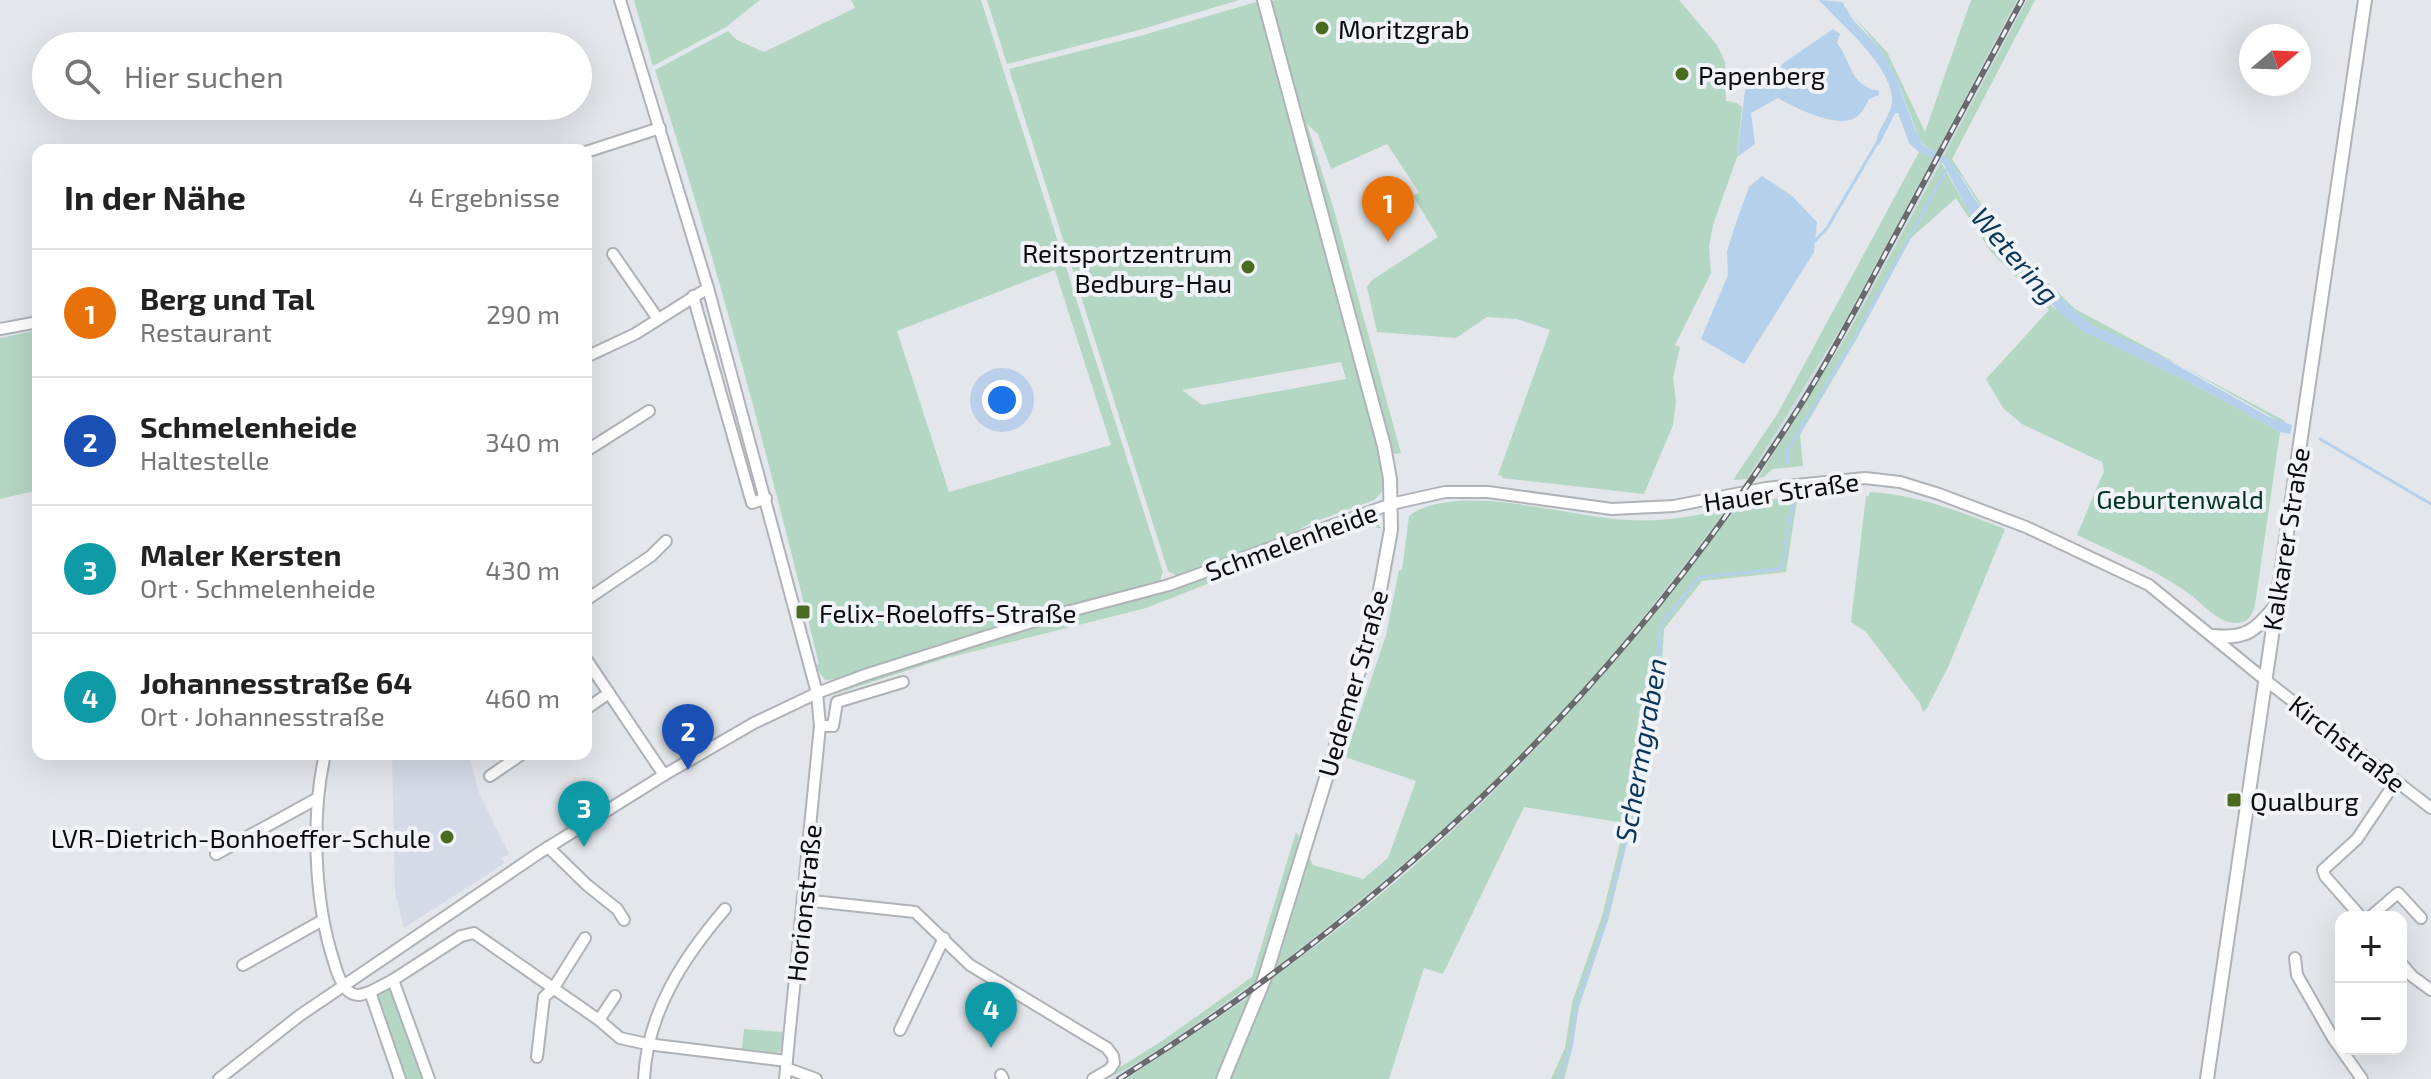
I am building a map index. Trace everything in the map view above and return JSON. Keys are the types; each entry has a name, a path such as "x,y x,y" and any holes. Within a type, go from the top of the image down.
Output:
{"main road":[{"name":"Uedemer Straße","path":"1223,1079 1264,980 1366,650 1391,530 1390,479 1378,421 1264,0"},
{"name":"Kalkarer Straße","path":"2207,1079 2365,0"},
{"path":"2213,636 2237,637 2258,627 2275,607"}],"street":[{"path":"620,0 708,288 817,693"},
{"path":"592,150 660,128"},
{"path":"613,254 658,319"},
{"path":"592,354 635,334 708,288"},
{"path":"693,296 752,503 766,498"},
{"path":"0,329 32,323"},
{"path":"592,447 649,411"},
{"name":"Hauer Straße","path":"1391,504 1425,495 1466,491 1587,507 1650,509 1766,488 1833,480 1865,478 1900,482 2026,527 2149,585 2264,679"},
{"name":"Schmelenheide","path":"219,1079 344,985 548,847 754,723 817,693 1044,618 1169,585 1391,504"},
{"path":"592,596 651,556 666,541"},
{"path":"592,668 664,775"},
{"name":"Kirchstraße","path":"2264,679 2431,808"},
{"path":"820,726 833,726 837,702 903,682"},
{"path":"592,705 609,693"},
{"name":"Horionstraße","path":"786,1069 820,726 817,693"},
{"path":"324,760 318,798 318,879 323,920 337,974 351,993 358,996 370,992 461,936 474,933 620,1038 786,1069 816,1079"},
{"path":"490,776 513,760"},
{"path":"2356,911 2323,870 2327,863 2357,839 2396,781"},
{"path":"216,854 318,798"},
{"path":"548,847 617,909 624,920"},
{"path":"2377,911 2398,893 2421,918"},
{"path":"803,900 915,912 970,965 1107,1048 1114,1063 1093,1079"},
{"path":"644,1079 647,1044 658,1011 697,942 725,909"},
{"path":"243,965 323,920"},
{"path":"537,1057 544,997 553,989 585,938"},
{"path":"900,1030 944,938"},
{"path":"2295,958 2297,975 2333,1038 2362,1079"},
{"path":"2407,970 2431,990"},
{"path":"393,980 429,1079"},
{"path":"370,992 400,1079"},
{"path":"599,1020 615,996"}],"shaded area":[{"path":"2017,0 2027,0 1943,157 1936,153"},
{"path":"1933,158 1941,162 1847,335 1758,478 1747,479 1843,325"},
{"path":"1737,505 1651,620 1545,740 1411,867 1288,967 1291,956 1460,814 1540,735 1645,615 1727,508"},
{"name":"LVR-Dietrich-Bonhoeffer-Schule","path":"392,760 471,760 479,793 509,854 502,858 505,863 404,928 395,892"},
{"path":"1250,985 1246,999 1193,1036 1126,1079 1110,1079"}],"green space":[{"path":"634,0 760,0 726,27 653,66"},
{"path":"851,0 981,0 1163,572 1159,583 1052,610 838,679 825,680 815,666 819,664 782,514 700,217 655,70 728,31 737,40 764,52 855,8","holes":["1055,270 1111,445 949,492 897,331"]},
{"path":"987,0 1239,0 1007,64"},
{"path":"1679,0 1717,45 1725,62 1726,101 1742,107 1737,157 1713,225 1709,246 1711,273 1675,345 1680,347 1673,378 1676,401 1673,425 1644,494 1502,478 1498,475 1550,330 1517,319 1487,317 1456,338 1377,332 1367,287 1372,280 1438,237 1413,196 1419,192 1387,144 1331,169 1318,134 1307,124 1401,453 1394,454 1353,316 1270,2"},
{"path":"1971,0 2017,0 1936,153 1919,138 1897,79 1878,46 1854,17 1887,52 1925,132"},
{"path":"2027,0 2035,0 1952,159 2005,241 2075,309 2180,365 2092,325 2080,316 2003,243 1963,178 1943,157"},
{"path":"1256,2 1260,6 1381,455 1385,489 1374,500 1311,523 1281,540 1179,577 1168,571 1009,69 1140,36","holes":["1341,362 1346,379 1202,405 1182,390"]},
{"path":"1919,152 1933,158 1843,325 1747,479 1733,480 1778,413"},
{"name":"Geburtenwald","path":"1941,162 1967,209 1997,252 2053,307 2106,342 2191,383 2280,432 2255,603 2251,616 2244,621 2234,623 2221,619 2162,576 2077,535 2104,471 2102,462 2022,424 2003,408 1986,379 2049,310 1991,252 1956,198 1911,238 1800,435 1803,466 1772,469 1764,477 1758,478 1847,335"},
{"path":"32,331 32,491 0,499 0,338"},
{"path":"2180,365 2285,421 2284,424"},
{"path":"1870,492 1922,501 2005,529 1949,665 1923,712 1920,703 1866,632 1851,622 1866,496"},
{"path":"1787,497 1797,500 1786,572 1702,581 1664,629 1661,678 1651,743 1609,917 1579,1007 1564,1079 1551,1079 1565,1048 1572,1003 1602,916 1625,823 1524,807 1443,974 1424,968 1389,1079 1228,1079 1307,853 1313,865 1363,879 1388,858 1416,781 1345,757 1386,635 1399,570 1402,570 1409,516 1430,506 1455,501 1515,504 1605,518 1641,520 1678,518 1727,508 1638,624 1542,734 1420,850 1291,956 1289,966 1415,865 1531,754 1638,633 1737,505"},
{"path":"1369,518 1381,528 1373,522 1365,522 1146,608 943,659 832,695 834,691 975,644 1208,576"},
{"path":"1296,832 1302,842 1259,980 1218,1079 1126,1079 1246,999 1249,986 1151,1054 1113,1076 1101,1079 1162,1041 1252,977"},
{"path":"390,987 426,1079 404,1079 376,998 378,992"},
{"path":"744,1029 783,1032 781,1051 742,1049"}],"water":[{"path":"1819,0 1842,2 1889,64 1924,146 1950,160 2003,243 2080,316 2092,325 2150,350 2269,417 2292,425 2290,434 2280,432 2191,383 2086,333 2069,321 1997,252 1967,209 1943,163 1919,152 1909,143 1898,113 1895,113 1879,145 1876,144 1892,103 1888,83 1873,57"},
{"path":"1833,29 1840,34 1837,43 1857,79 1879,91 1879,95 1869,99 1856,117 1844,121 1814,115 1778,98 1751,113 1755,144 1737,157 1745,90 1766,77 1778,77 1782,64"},
{"path":"1762,176 1791,195 1817,222 1814,252 1744,364 1701,339 1728,275 1727,251 1749,187"}],"waterway":[{"path":"1815,241 1827,228 1877,143"},
{"name":"Schermgraben","path":"1788,463 1787,451 1854,339 1947,169"},
{"name":"Wetering","path":"2320,439 2431,504"},
{"name":"Schermgraben","path":"1558,1079 1571,1048 1577,1004 1602,932 1646,758 1663,622 1699,577 1781,569 1793,500"}],"railway":[{"path":"1119,1079 1221,1012 1317,940 1409,864 1497,783 1579,697 1657,606 1730,510 1798,409 2022,0"}],"place":[{"name":"Moritzgrab","path":"1322,28"},
{"name":"Papenberg","path":"1682,74"},
{"name":"Berg und Tal","path":"1388,242"},
{"name":"Reitsportzentrum Bedburg-Hau","path":"1248,267"},
{"name":"Felix-Roeloffs-Straße","path":"803,612"},
{"name":"Schmelenheide","path":"688,770"},
{"name":"Qualburg","path":"2234,800"},
{"name":"LVR-Dietrich-Bonhoeffer-Schule","path":"447,837"},
{"name":"Maler Kersten","path":"584,847"},
{"name":"Johannesstraße 64","path":"991,1048"}]}
